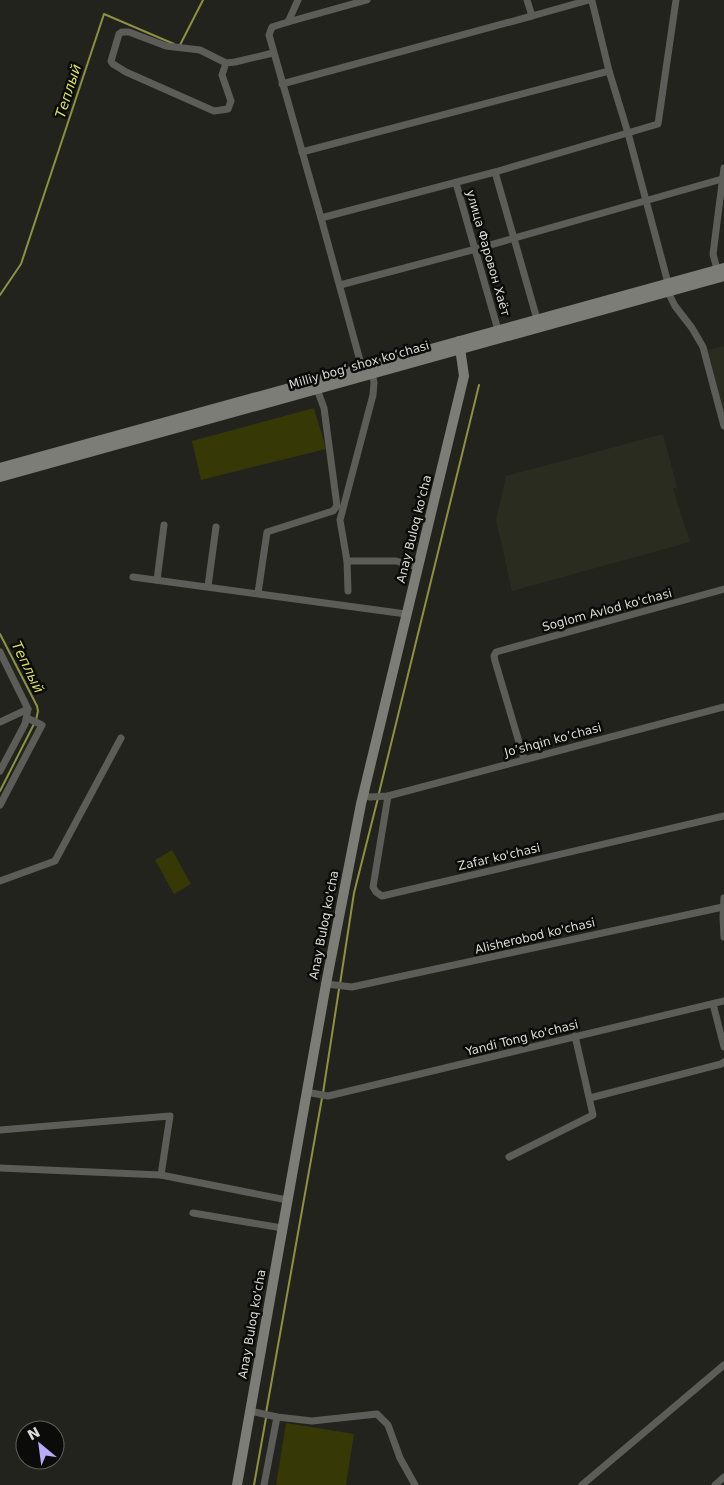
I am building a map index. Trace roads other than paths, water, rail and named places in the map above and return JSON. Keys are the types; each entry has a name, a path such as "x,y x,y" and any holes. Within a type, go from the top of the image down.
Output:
{"main road":[{"name":"Milliy bog‘ shox ko‘chasi","path":"0,477 362,368 460,345 722,271"},
{"name":"Milliy bog‘ shox ko‘chasi","path":"0,468 230,409 317,389 372,374 460,345 498,330 668,287"},
{"name":"Anay Buloq ko'cha","path":"237,1485 255,1412 287,1200 310,1093 329,984 366,796 406,614 464,376 460,345"}],"street":[{"path":"288,22 298,0"},
{"path":"362,368 322,218 269,36 272,26 366,0"},
{"path":"527,0 532,16"},
{"path":"282,84 589,0 592,1 609,71 628,133 668,287 675,306 692,328 703,347 724,426"},
{"path":"322,218 456,183 658,124 676,0"},
{"path":"226,63 222,75 231,101 228,109 214,112 126,72 113,64 111,60 119,34 122,32 129,32 166,46 200,50 226,63 273,53"},
{"path":"302,152 609,71"},
{"path":"722,271 713,254 724,168"},
{"path":"495,172 537,320"},
{"path":"340,285 476,249 722,179"},
{"name":"улица Фаровон Хаёт","path":"456,183 498,330"},
{"path":"348,591 347,561 340,520 373,395 374,382 372,374"},
{"path":"258,593 267,532 294,522 333,512 337,506 324,408 317,389"},
{"path":"157,580 164,525"},
{"path":"208,586 216,528"},
{"path":"347,561 396,561 417,567"},
{"path":"133,577 406,614"},
{"name":"Soglom Avlod ko'chasi","path":"524,759 495,661 494,656 496,652 724,589"},
{"path":"0,652 28,709 27,718 0,771"},
{"name":"Joʼshqin koʼchasi","path":"366,796 388,796 724,707"},
{"path":"0,722 28,709"},
{"path":"0,805 38,723 27,718"},
{"path":"0,881 55,861 121,738"},
{"name":"Zafar ko'chasi","path":"388,796 373,887 382,896 724,816"},
{"path":"724,898 724,937"},
{"name":"Alisherobod ko'chasi","path":"329,984 352,987 723,907"},
{"name":"Yandi Tong ko'chasi","path":"310,1093 325,1096 724,1001"},
{"path":"713,1004 724,1047"},
{"path":"509,1157 593,1115 575,1036"},
{"path":"590,1098 724,1062"},
{"path":"0,1130 170,1116 161,1175"},
{"path":"0,1168 161,1175 287,1200"},
{"path":"192,1213 282,1228"},
{"path":"582,1485 724,1365"},
{"path":"255,1412 277,1417 312,1420 377,1414 388,1425 400,1458 415,1485"},
{"path":"264,1485 277,1417"},
{"path":"714,1485 724,1477"}],"waterway":[{"name":"Теплый","path":"180,45 203,0"},
{"name":"Теплый","path":"0,295 21,264 104,14 174,44"},
{"path":"379,793 479,385"},
{"name":"Теплый","path":"0,634 37,706 36,720"},
{"name":"Теплый","path":"0,791 34,724"},
{"path":"340,984 354,893 378,798"},
{"path":"323,1093 339,989"},
{"path":"266,1413 322,1098"},
{"path":"254,1485 266,1418"}]}
